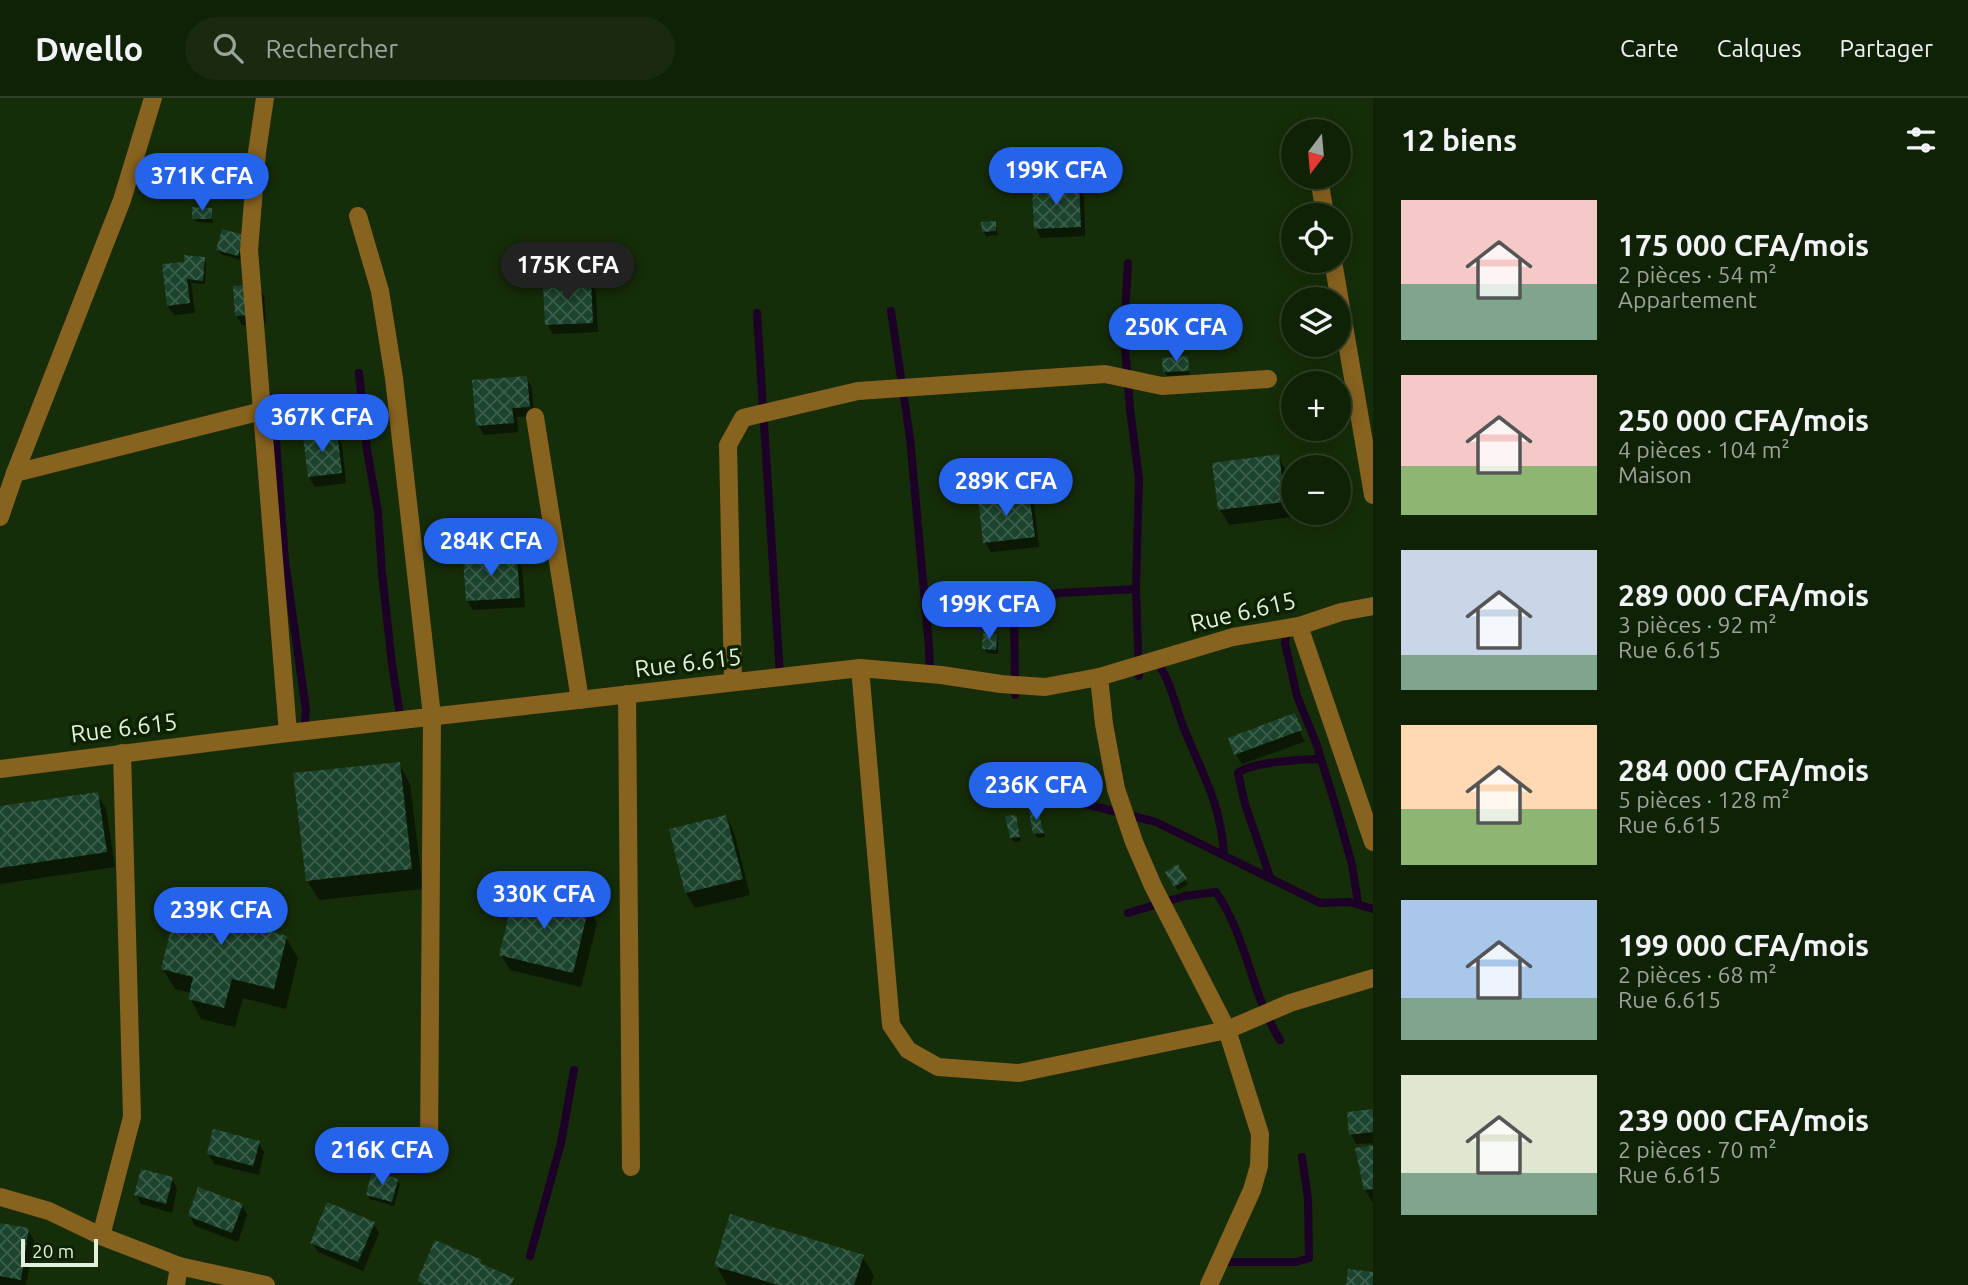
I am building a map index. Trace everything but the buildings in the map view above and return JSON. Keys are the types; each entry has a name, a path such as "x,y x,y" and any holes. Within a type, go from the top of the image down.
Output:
{"street":[{"path":"0,517 121,200 153,98"},
{"path":"265,98 257,152 249,250 288,733"},
{"path":"358,216 380,292 394,378 432,716 429,1151"},
{"path":"1335,273 1373,495"},
{"path":"733,682 728,445 743,418 858,391 1105,374 1162,386 1268,379"},
{"path":"15,473 262,411"},
{"path":"535,416 580,700"},
{"name":"Rue 6.615","path":"0,769 432,716 860,668 1045,687 1099,677 1233,637 1299,626 1341,612 1373,606"},
{"path":"1299,626 1373,842"},
{"path":"860,668 891,1025 908,1050 938,1067 1019,1073 1227,1030 1290,1003 1373,978"},
{"path":"1099,677 1104,724 1116,789 1153,886 1227,1030 1260,1134 1259,1166 1252,1190 1209,1285"},
{"path":"627,694 631,1167"},
{"path":"101,1236 132,1117 122,753"},
{"path":"0,1197 49,1211 101,1236 178,1266 266,1285"},
{"path":"176,1285 178,1266"}],"waterway":[{"path":"1128,263 1124,334 1139,479 1136,589 1139,676"},
{"path":"891,311 910,438 930,674"},
{"path":"757,313 780,676"},
{"path":"359,373 367,450 378,512 392,664 401,721"},
{"path":"269,398 275,428 285,561 306,710 304,732"},
{"path":"1015,695 1014,602 1059,593 1136,589"},
{"path":"1286,636 1285,643 1297,696 1316,743 1336,807 1352,865 1358,903"},
{"path":"1162,670 1214,803 1224,855"},
{"path":"1270,877 1245,804 1238,773 1265,764 1321,759"},
{"path":"1081,803 1156,822 1320,903 1349,902 1373,909"},
{"path":"1128,913 1185,896 1216,892 1235,928 1262,1004 1280,1040"},
{"path":"530,1256 561,1143 574,1070"},
{"path":"1227,1262 1296,1262 1309,1258 1308,1199 1302,1157"}]}
